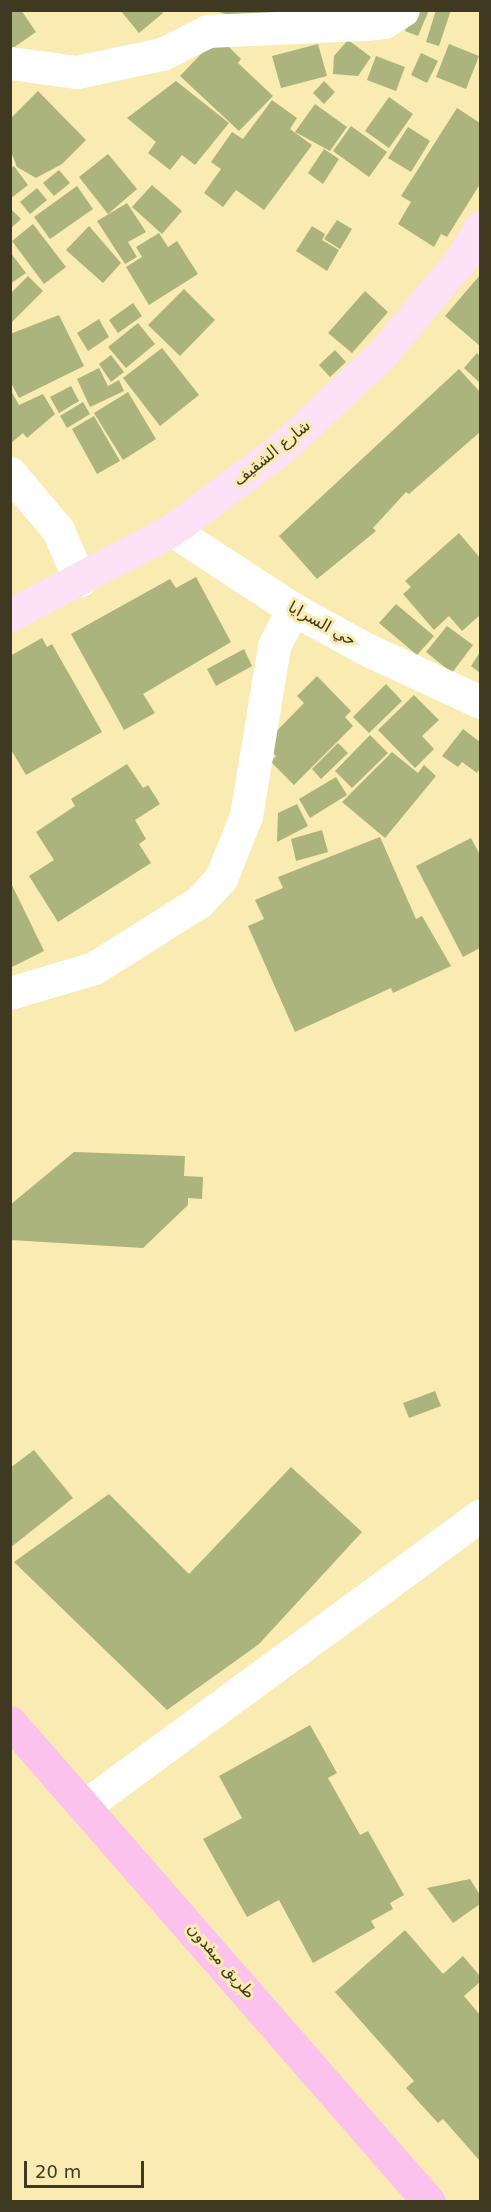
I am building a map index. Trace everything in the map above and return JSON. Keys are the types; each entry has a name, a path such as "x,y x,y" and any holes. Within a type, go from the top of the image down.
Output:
{"main road":[{"name":"شارع الشقيف","path":"10,615 172,530 284,446 384,352 463,257 480,227"},
{"name":"طريق ميفدون","path":"10,1722 87,1805 429,2202"}],"street":[{"path":"10,63 77,72 162,54 208,31 365,24 384,21 403,10"},
{"path":"10,473 58,530 80,580"},
{"name":"حي السرايا","path":"172,530 293,609 366,649 480,702"},
{"path":"10,993 94,968 199,902 221,878 246,816 274,646 293,609"},
{"path":"87,1805 480,1516"}],"building":[{"path":"15,10 21,10 36,32 10,50 10,14"},
{"path":"120,10 161,10 163,13 139,33"},
{"path":"282,10 286,16 246,20 215,11"},
{"path":"413,10 429,10 418,36 405,31"},
{"path":"436,10 451,10 439,46 426,42"},
{"path":"218,36 241,59 238,63 273,96 239,131 180,76"},
{"path":"348,40 371,57 358,76 333,74 334,56"},
{"path":"318,44 327,76 281,88 272,56"},
{"path":"449,44 479,56 466,89 436,77"},
{"path":"421,53 438,61 427,83 411,75"},
{"path":"376,56 405,67 396,91 367,80"},
{"path":"176,81 229,123 195,165 182,155 170,170 148,153 156,142 127,118"},
{"path":"324,81 335,92 324,104 313,93"},
{"path":"38,91 86,140 62,164 36,178 17,167 10,149 10,119"},
{"path":"389,97 413,114 389,148 365,131"},
{"path":"272,100 297,118 290,129 312,145 264,210 236,190 223,207 204,193 221,169 211,162 232,132 243,139"},
{"path":"315,104 347,127 330,151 295,132"},
{"path":"457,108 480,123 480,184 447,237 441,234 434,247 398,224 411,202 401,196"},
{"path":"351,126 387,152 369,177 333,151"},
{"path":"408,127 430,141 411,172 388,158"},
{"path":"324,149 339,159 323,184 308,173"},
{"path":"108,154 137,189 108,214 79,177"},
{"path":"14,166 28,185 10,199 10,169"},
{"path":"59,170 70,183 54,196 43,183"},
{"path":"152,185 182,211 162,234 132,207"},
{"path":"77,186 93,209 50,239 34,217"},
{"path":"37,188 47,200 30,214 20,202"},
{"path":"127,203 146,232 128,242 137,257 125,264 97,221"},
{"path":"10,208 21,219 10,229"},
{"path":"337,220 352,229 340,249 324,239"},
{"path":"33,224 66,267 44,284 12,241"},
{"path":"89,226 121,263 103,283 66,250"},
{"path":"312,226 325,234 322,240 339,250 327,271 296,251"},
{"path":"159,233 168,247 177,241 198,274 149,305 126,267 142,257 136,247"},
{"path":"10,252 26,273 10,284"},
{"path":"480,275 480,346 445,316"},
{"path":"28,276 43,291 10,324 10,294"},
{"path":"184,289 215,320 180,356 148,325"},
{"path":"365,291 388,312 352,353 328,333"},
{"path":"133,303 142,316 118,333 109,320"},
{"path":"59,315 84,366 19,398 10,381 10,334"},
{"path":"99,319 109,337 88,351 77,333"},
{"path":"138,323 155,344 126,368 108,347"},
{"path":"162,348 199,395 160,426 123,378"},
{"path":"335,350 346,362 330,377 319,365"},
{"path":"477,353 480,356 480,383 464,368"},
{"path":"111,355 124,372 111,382 99,364"},
{"path":"99,368 108,386 119,380 124,391 90,407 77,379"},
{"path":"459,369 480,392 480,432 409,494 406,492 373,528 376,531 317,579 279,536"},
{"path":"71,386 79,401 59,413 50,397"},
{"path":"10,389 19,405 43,394 55,414 27,438 23,433 10,444"},
{"path":"128,392 156,439 123,460 94,413"},
{"path":"83,402 90,414 67,428 60,416"},
{"path":"94,416 120,461 97,474 72,429"},
{"path":"459,533 480,558 480,615 462,631 449,616 434,630 403,594 411,587 405,581"},
{"path":"196,577 231,642 143,694 155,713 124,730 71,634 170,579 176,588"},
{"path":"396,604 434,636 417,655 379,623"},
{"path":"447,626 473,645 452,673 426,652"},
{"path":"42,638 47,647 52,644 102,732 26,775 10,748 10,656"},
{"path":"244,649 252,666 216,686 207,669"},
{"path":"480,652 480,673 471,666"},
{"path":"317,676 351,711 345,717 353,726 294,785 271,762 276,756 264,744 304,703 297,696"},
{"path":"386,684 402,701 369,733 353,717"},
{"path":"414,695 439,720 422,736 434,749 415,768 378,730"},
{"path":"463,729 480,742 480,768 477,773 462,762 458,767 442,756"},
{"path":"370,735 388,753 352,788 335,771"},
{"path":"338,743 348,753 321,779 312,769"},
{"path":"392,752 418,773 424,765 436,776 385,838 342,802"},
{"path":"127,764 143,788 148,785 160,804 135,820 146,839 139,844 151,863 58,922 29,876 54,860 36,832 75,806 71,799"},
{"path":"336,777 347,795 310,818 299,799"},
{"path":"297,804 308,826 277,842 278,813"},
{"path":"322,830 328,852 296,861 291,839"},
{"path":"380,837 416,919 422,916 451,966 393,993 391,988 295,1032 248,926 264,919 255,900 283,888 278,877"},
{"path":"471,838 480,855 480,948 463,957 416,866"},
{"path":"10,881 44,951 10,968"},
{"path":"74,1152 185,1156 184,1176 203,1177 202,1199 188,1198 188,1205 143,1248 10,1240 10,1205"},
{"path":"435,1391 441,1406 409,1418 403,1403"},
{"path":"34,1450 73,1498 10,1548 10,1468"},
{"path":"291,1467 362,1532 259,1644 167,1710 14,1562 109,1494 189,1574"},
{"path":"310,1725 337,1773 328,1778 360,1835 368,1831 404,1895 390,1903 393,1909 371,1921 375,1928 313,1963 279,1900 247,1917 203,1839 242,1818 219,1776"},
{"path":"470,1879 480,1895 480,1904 453,1923 427,1888"},
{"path":"405,1930 443,1974 463,1956 480,1976 480,1982 464,1996 480,2015 480,2161 443,2119 438,2123 406,2088 414,2081 335,1992"}]}
